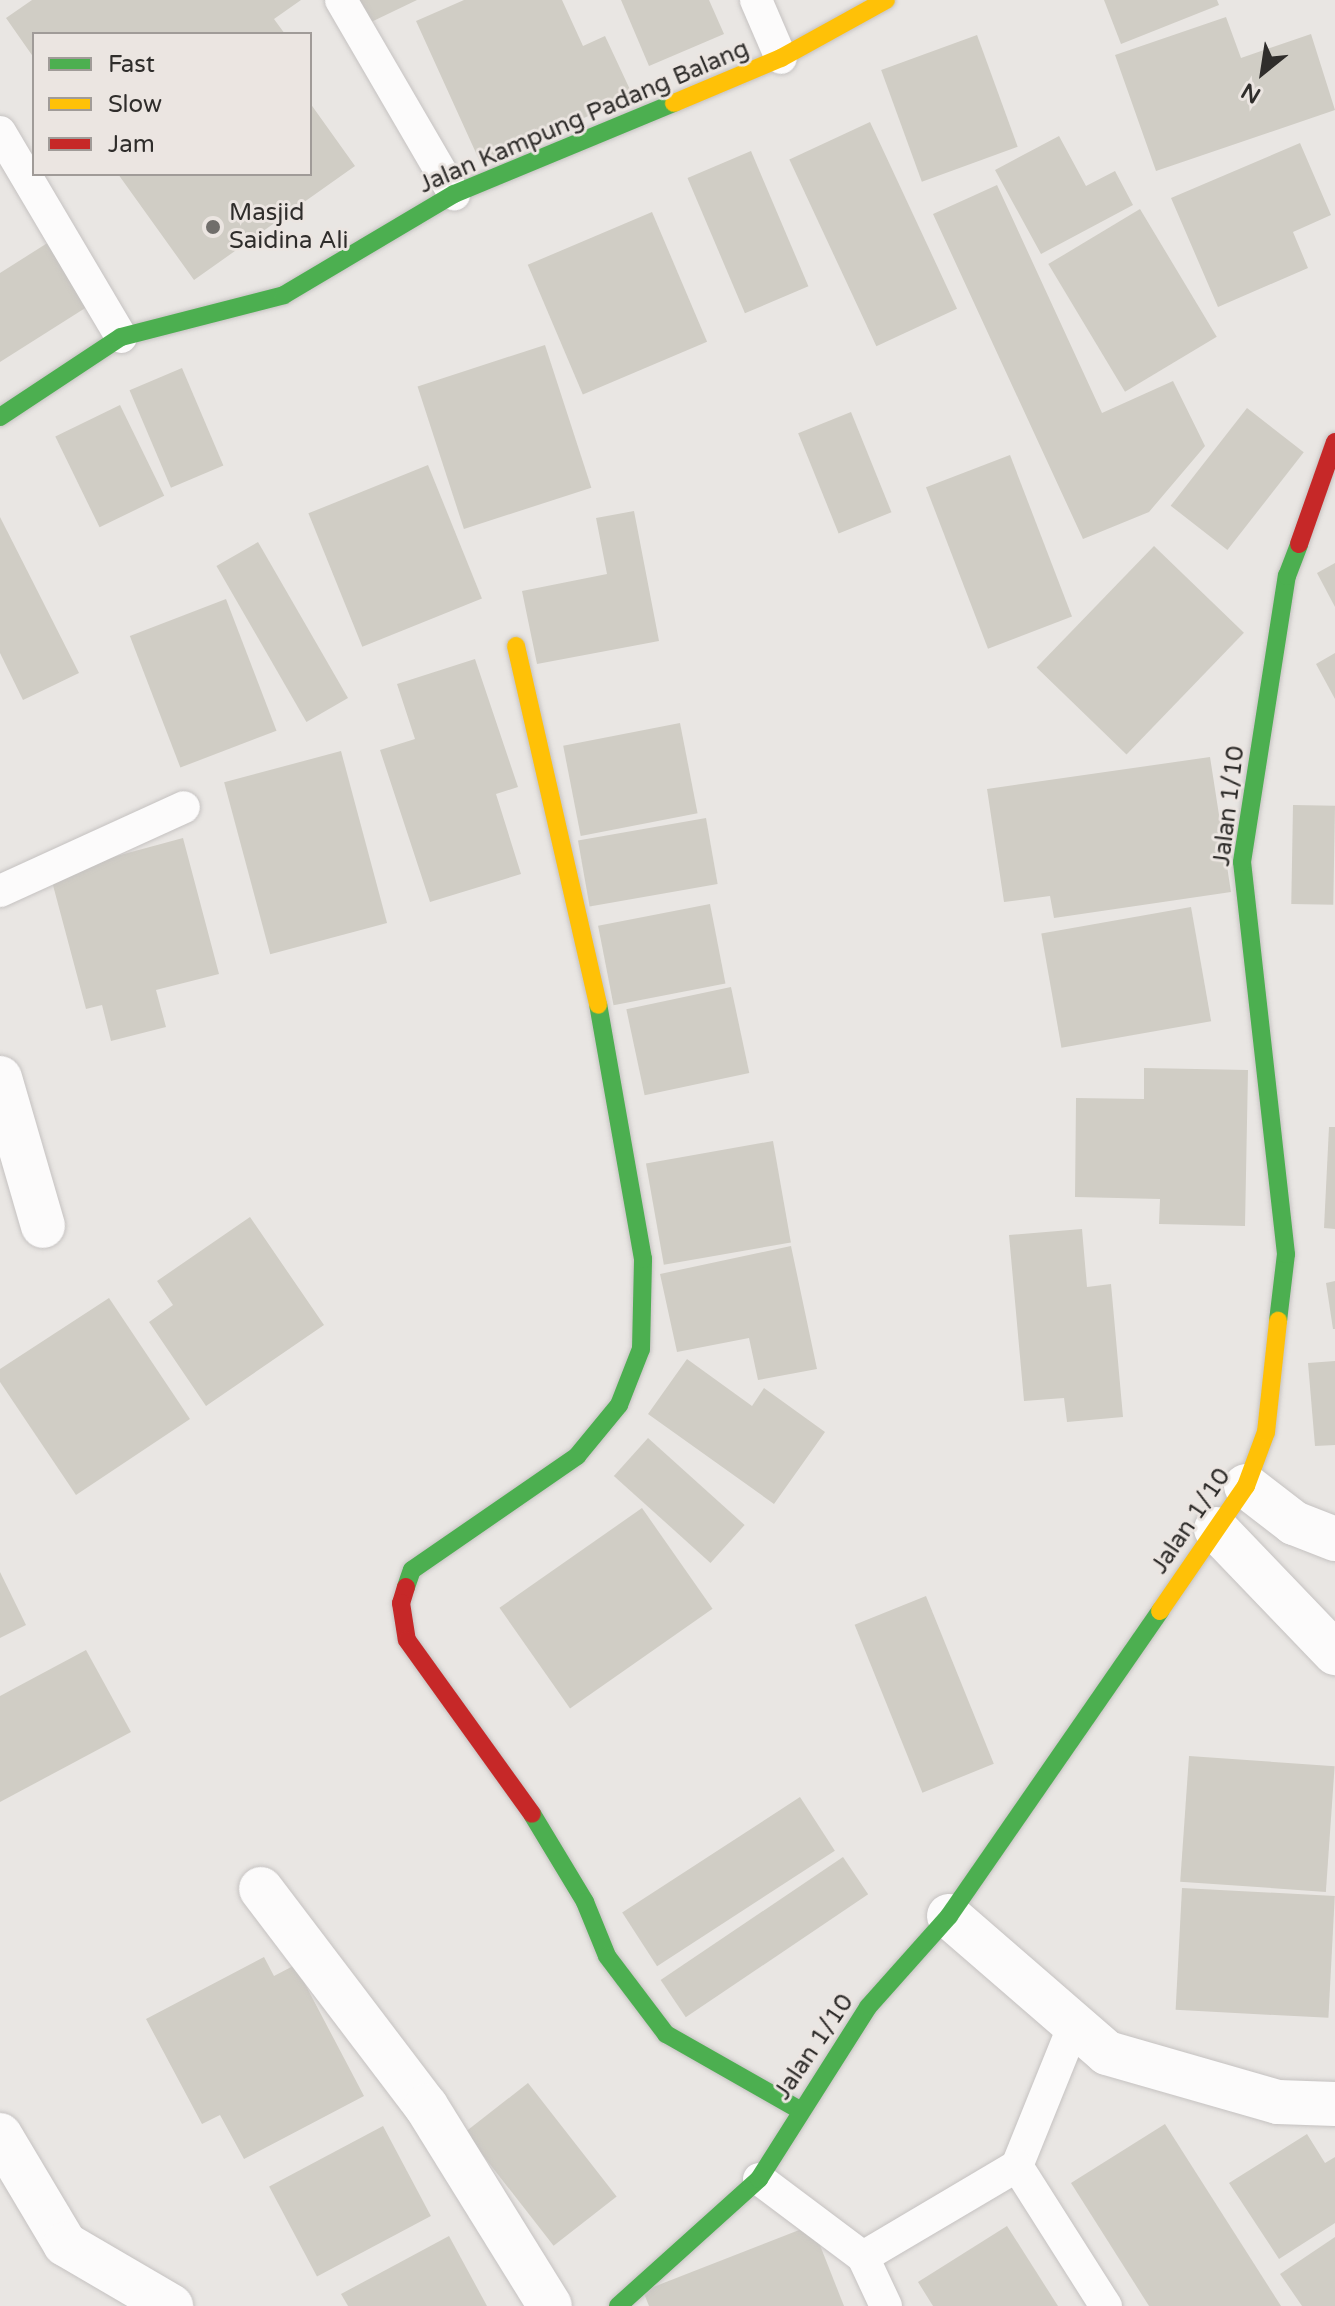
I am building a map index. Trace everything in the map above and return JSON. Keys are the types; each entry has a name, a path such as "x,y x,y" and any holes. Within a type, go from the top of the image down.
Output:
{"street":[{"name":"Jalan Kampung Padang Balang","path":"0,417 121,337 284,295 454,194 781,58 886,0"},
{"name":"Jalan 1/10","path":"618,2306 759,2179 868,2007 949,1916 1246,1486 1266,1432 1286,1254 1242,862 1287,576 1335,442"},
{"path":"516,646 588,951 643,1259 641,1349 619,1405 577,1456 412,1570 401,1603 407,1640 524,1801 585,1902 607,1956 666,2034 800,2110"},
{"path":"0,1078 43,1226"},
{"path":"1246,1486 1294,1523 1335,1539"},
{"path":"1216,1529 1335,1653"},
{"path":"261,1889 426,2106 550,2306"},
{"path":"949,1916 1107,2053 1172,2076 1278,2102 1335,2104"},
{"path":"0,2135 65,2244 171,2306"}],"lane":[{"path":"341,0 454,194"},
{"path":"756,0 781,58"},
{"path":"0,132 121,337"},
{"path":"0,891 184,807"},
{"path":"863,2257 1017,2166 1074,2025"},
{"path":"1017,2166 1106,2306"},
{"path":"759,2179 863,2257 886,2306"}],"building":[{"path":"32,0 301,0 274,19 284,32 32,32 32,55 6,18"},
{"path":"355,0 417,0 367,24"},
{"path":"464,0 562,0 583,46 605,36 633,96 481,164 416,21"},
{"path":"621,0 709,0 724,34 649,66"},
{"path":"1104,0 1217,0 1219,5 1121,44"},
{"path":"1226,17 1241,58 1311,34 1335,110 1156,171 1115,55"},
{"path":"977,35 1018,147 922,182 881,70"},
{"name":"Masjid Saidina Ali","path":"312,106 355,166 194,280 119,176 312,176"},
{"path":"870,122 957,309 876,346 789,160"},
{"path":"1059,136 1086,186 1115,171 1133,205 1041,254 995,170"},
{"path":"1300,143 1331,215 1293,232 1308,268 1218,307 1171,198"},
{"path":"751,151 808,286 745,313 687,178"},
{"path":"997,185 1102,413 1173,381 1205,446 1149,512 1083,539 933,214"},
{"path":"1140,209 1217,337 1125,392 1048,264"},
{"path":"652,212 707,342 583,395 528,265"},
{"path":"49,242 90,305 0,362 0,273"},
{"path":"545,345 591,488 464,529 418,386"},
{"path":"182,368 223,466 171,488 130,390"},
{"path":"120,405 164,496 100,527 55,437"},
{"path":"1247,408 1304,452 1227,550 1171,506"},
{"path":"851,412 891,512 839,533 798,433"},
{"path":"1010,455 1072,617 988,649 926,487"},
{"path":"428,465 482,599 362,647 308,513"},
{"path":"634,511 659,641 537,664 522,591 607,574 596,518"},
{"path":"0,517 79,673 23,700 0,653"},
{"path":"258,542 348,698 306,722 216,566"},
{"path":"1154,546 1244,633 1127,754 1037,668"},
{"path":"1335,563 1335,607 1317,573"},
{"path":"226,599 277,731 180,768 130,636"},
{"path":"1335,653 1335,699 1316,664"},
{"path":"475,659 518,787 496,794 521,874 430,902 380,750 415,739 397,684"},
{"path":"680,723 698,813 581,836 563,746"},
{"path":"341,751 387,923 270,954 224,782"},
{"path":"1210,757 1231,892 1054,918 1050,896 1004,902 987,789"},
{"path":"1293,805 1335,806 1333,905 1291,904"},
{"path":"706,818 718,884 590,907 578,841"},
{"path":"183,838 219,974 156,990 166,1027 111,1041 102,1005 86,1009 50,874"},
{"path":"710,904 725,984 614,1005 598,926"},
{"path":"1191,907 1211,1021 1061,1048 1041,933"},
{"path":"731,987 749,1073 645,1095 626,1009"},
{"path":"1144,1068 1248,1070 1245,1226 1159,1224 1160,1199 1075,1197 1076,1098 1144,1099"},
{"path":"1329,1127 1335,1127 1335,1229 1324,1228"},
{"path":"773,1141 791,1242 664,1265 646,1163"},
{"path":"250,1217 324,1325 206,1406 149,1322 173,1305 157,1281"},
{"path":"1082,1229 1087,1287 1111,1284 1123,1417 1067,1422 1064,1398 1024,1401 1009,1235"},
{"path":"791,1246 817,1369 758,1380 749,1338 677,1352 660,1274"},
{"path":"1335,1281 1335,1329 1333,1329 1326,1283"},
{"path":"109,1298 190,1419 76,1495 0,1382 0,1369"},
{"path":"687,1359 752,1406 764,1388 825,1432 774,1504 648,1414"},
{"path":"1335,1361 1335,1445 1315,1446 1308,1363"},
{"path":"648,1438 745,1525 710,1563 614,1476"},
{"path":"642,1508 713,1609 570,1709 499,1608"},
{"path":"0,1572 26,1625 0,1638"},
{"path":"926,1596 994,1764 922,1793 855,1625"},
{"path":"86,1650 131,1732 0,1802 0,1696"},
{"path":"1189,1756 1335,1766 1326,1892 1180,1882"},
{"path":"800,1797 835,1851 657,1966 622,1912"},
{"path":"843,1857 868,1894 686,2017 661,1980"},
{"path":"1182,1888 1335,1896 1328,2018 1176,2010"},
{"path":"264,1957 274,1976 295,1965 364,2096 244,2159 220,2115 202,2124 146,2019"},
{"path":"528,2083 617,2196 554,2246 465,2132"},
{"path":"1165,2124 1281,2306 1149,2306 1071,2183"},
{"path":"383,2126 431,2216 317,2277 269,2187"},
{"path":"1307,2134 1325,2163 1335,2157 1335,2223 1279,2259 1229,2183"},
{"path":"812,2225 844,2306 649,2306 643,2291"},
{"path":"1007,2226 1058,2306 933,2306 918,2282"},
{"path":"449,2236 487,2306 348,2306 341,2294"},
{"path":"1335,2237 1335,2306 1302,2306 1280,2274"}],"traffic: fast":[{"path":"0,417 121,337 284,295 454,194 674,103"},
{"path":"1278,1321 1286,1254 1242,862 1287,576 1299,544"},
{"path":"406,1587 412,1570 577,1456 619,1405 641,1349 643,1259 598,1005"},
{"path":"618,2306 759,2179 868,2007 949,1916 1160,1611"},
{"path":"532,1814 585,1902 607,1956 666,2034 800,2110"}],"traffic: slow":[{"path":"674,103 781,58 886,0"},
{"path":"516,646 598,1005"},
{"path":"1160,1611 1246,1486 1266,1432 1278,1321"}],"traffic: jam":[{"path":"1299,544 1335,442"},
{"path":"406,1587 401,1603 407,1640 532,1814"}],"place":[{"name":"Masjid Saidina Ali","path":"213,227"}]}
